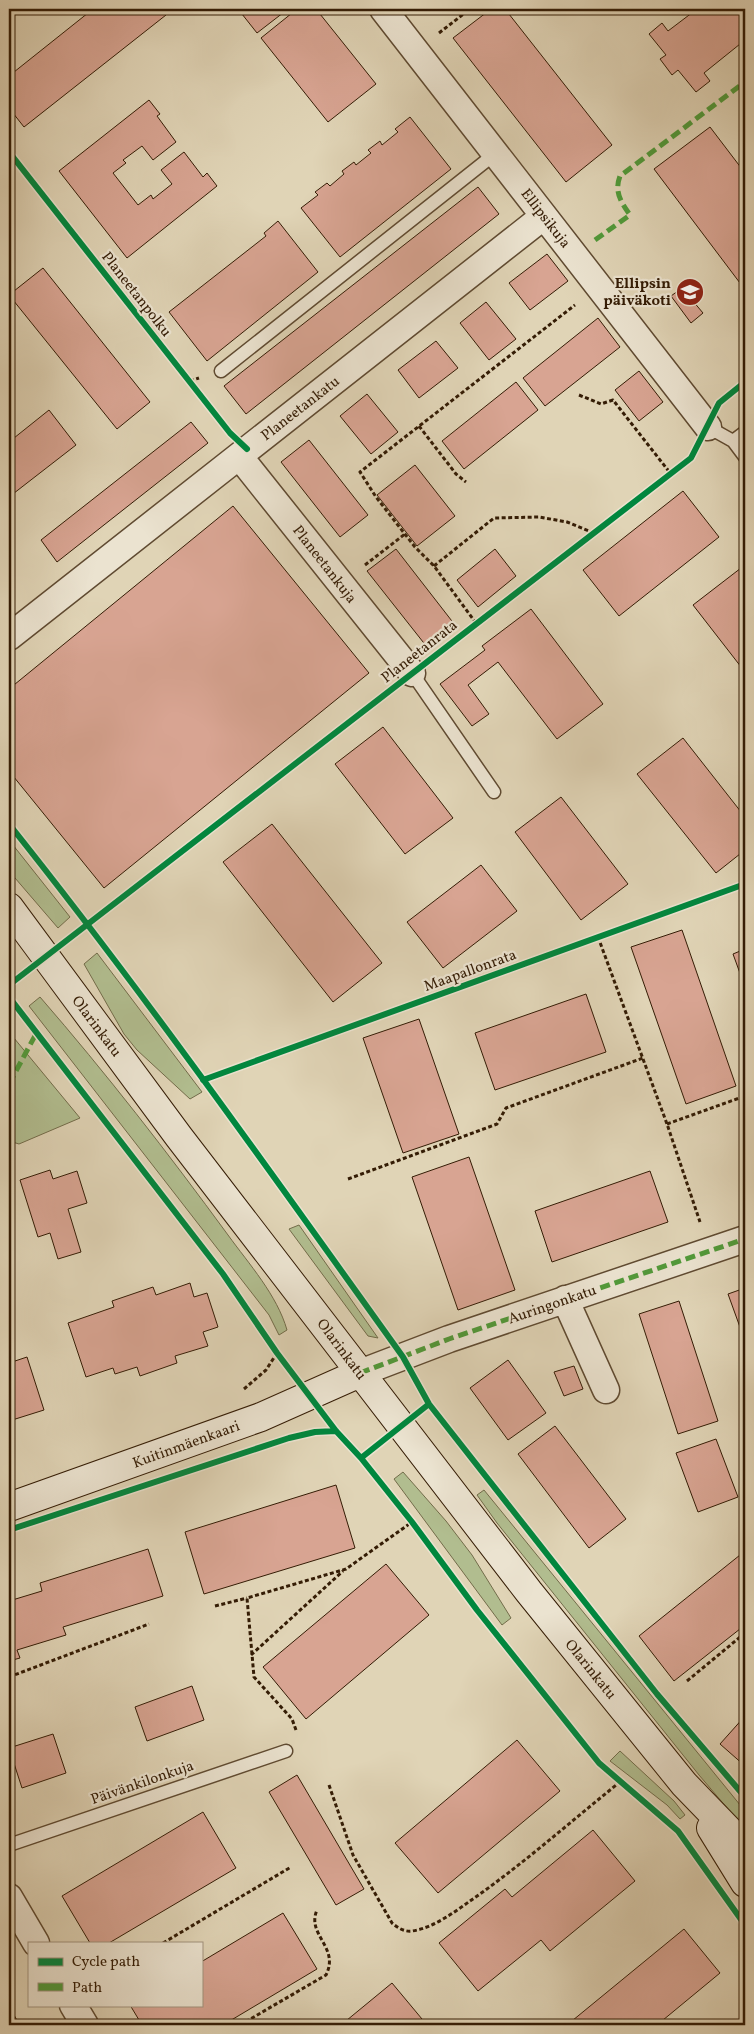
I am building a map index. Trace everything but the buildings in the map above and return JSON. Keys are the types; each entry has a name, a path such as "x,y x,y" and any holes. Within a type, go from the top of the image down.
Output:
{"main road":[{"name":"Olarinkatu","path":"9,907 179,1136 529,1592 684,1784 745,1847"},
{"name":"Kuitinmäenkaari","path":"9,1507 261,1417 360,1374"},
{"name":"Olarinkatu","path":"684,1784 745,1883"}],"street":[{"name":"Ellipsikuja","path":"383,9 708,427"},
{"name":"Planeetankatu","path":"9,637 544,216"},
{"name":"Planeetankuja","path":"239,456 412,673"},
{"name":"Auringonkatu","path":"360,1374 449,1339 745,1238"},
{"path":"565,1300 606,1390"},
{"path":"9,1897 35,1942"},
{"path":"74,2006 85,2025"}],"lane":[{"path":"221,371 496,153"},
{"path":"708,427 733,442 745,457"},
{"path":"733,442 745,432"},
{"path":"412,673 494,792"},
{"name":"Päivänkilonkuja","path":"9,1846 286,1750"}],"path":[{"path":"416,52 470,9"},
{"path":"476,623 434,566 405,534 360,472 600,286"},
{"path":"184,373 195,389"},
{"path":"579,395 602,404 613,400 671,474"},
{"path":"419,426 456,474 466,482"},
{"path":"663,480 678,469"},
{"path":"434,566 494,518 539,517 567,522 594,533"},
{"path":"586,539 601,527"},
{"path":"340,583 405,534"},
{"path":"589,940 608,934"},
{"path":"598,937 667,1124 710,1251"},
{"path":"348,1179 497,1124 506,1108 643,1058"},
{"path":"667,1124 745,1096"},
{"path":"272,1345 309,1396"},
{"path":"406,1514 418,1530"},
{"path":"251,1655 346,1569 412,1522"},
{"path":"215,1606 346,1569"},
{"path":"247,1598 254,1677 292,1719 297,1738"},
{"path":"9,1677 148,1624"},
{"path":"687,1681 745,1634"},
{"path":"613,1776 628,1788"},
{"path":"329,1785 353,1855 392,1923 400,1930 410,1932 450,1915 482,1892 620,1782"},
{"path":"166,1942 291,1867"},
{"path":"240,2025 326,1975 331,1966 330,1957 314,1926 313,1918 316,1910"}],"green space":[{"path":"9,840 70,917 58,928 9,871"},
{"path":"97,953 202,1092 190,1099 137,1050 124,1034 84,964"},
{"path":"40,997 89,1055 183,1174 277,1304 287,1330 279,1335 269,1315 29,1006"},
{"path":"9,1032 80,1118 19,1144 9,1141"},
{"path":"299,1225 378,1338 368,1336 289,1229"},
{"path":"403,1472 446,1521 472,1555 511,1618 502,1625 394,1479"},
{"path":"484,1490 745,1811 745,1829 699,1775 497,1523 477,1495"},
{"path":"620,1751 674,1801 685,1815 680,1819 667,1805 610,1761"}],"marked path":[{"path":"595,240 630,215 621,201 618,192 620,176 745,82"},
{"path":"9,1084 37,1032"},
{"path":"360,1373 449,1339 745,1239"}],"cycle path":[{"name":"Planeetanpolku","path":"9,152 230,433 247,449"},
{"name":"Planeetanrata","path":"9,985 691,458 719,403 745,382"},
{"path":"9,824 111,955 258,1155 403,1357 429,1404 657,1694 745,1797"},
{"name":"Maapallonrata","path":"203,1080 745,884"},
{"path":"9,997 223,1274 277,1353 336,1431 361,1458 412,1522 477,1610 599,1763 678,1831 745,1925"},
{"path":"361,1458 429,1404"},
{"path":"9,1530 289,1438 315,1432 336,1431"}],"place":[{"name":"Ellipsin päiväkoti","path":"690,292"}]}
